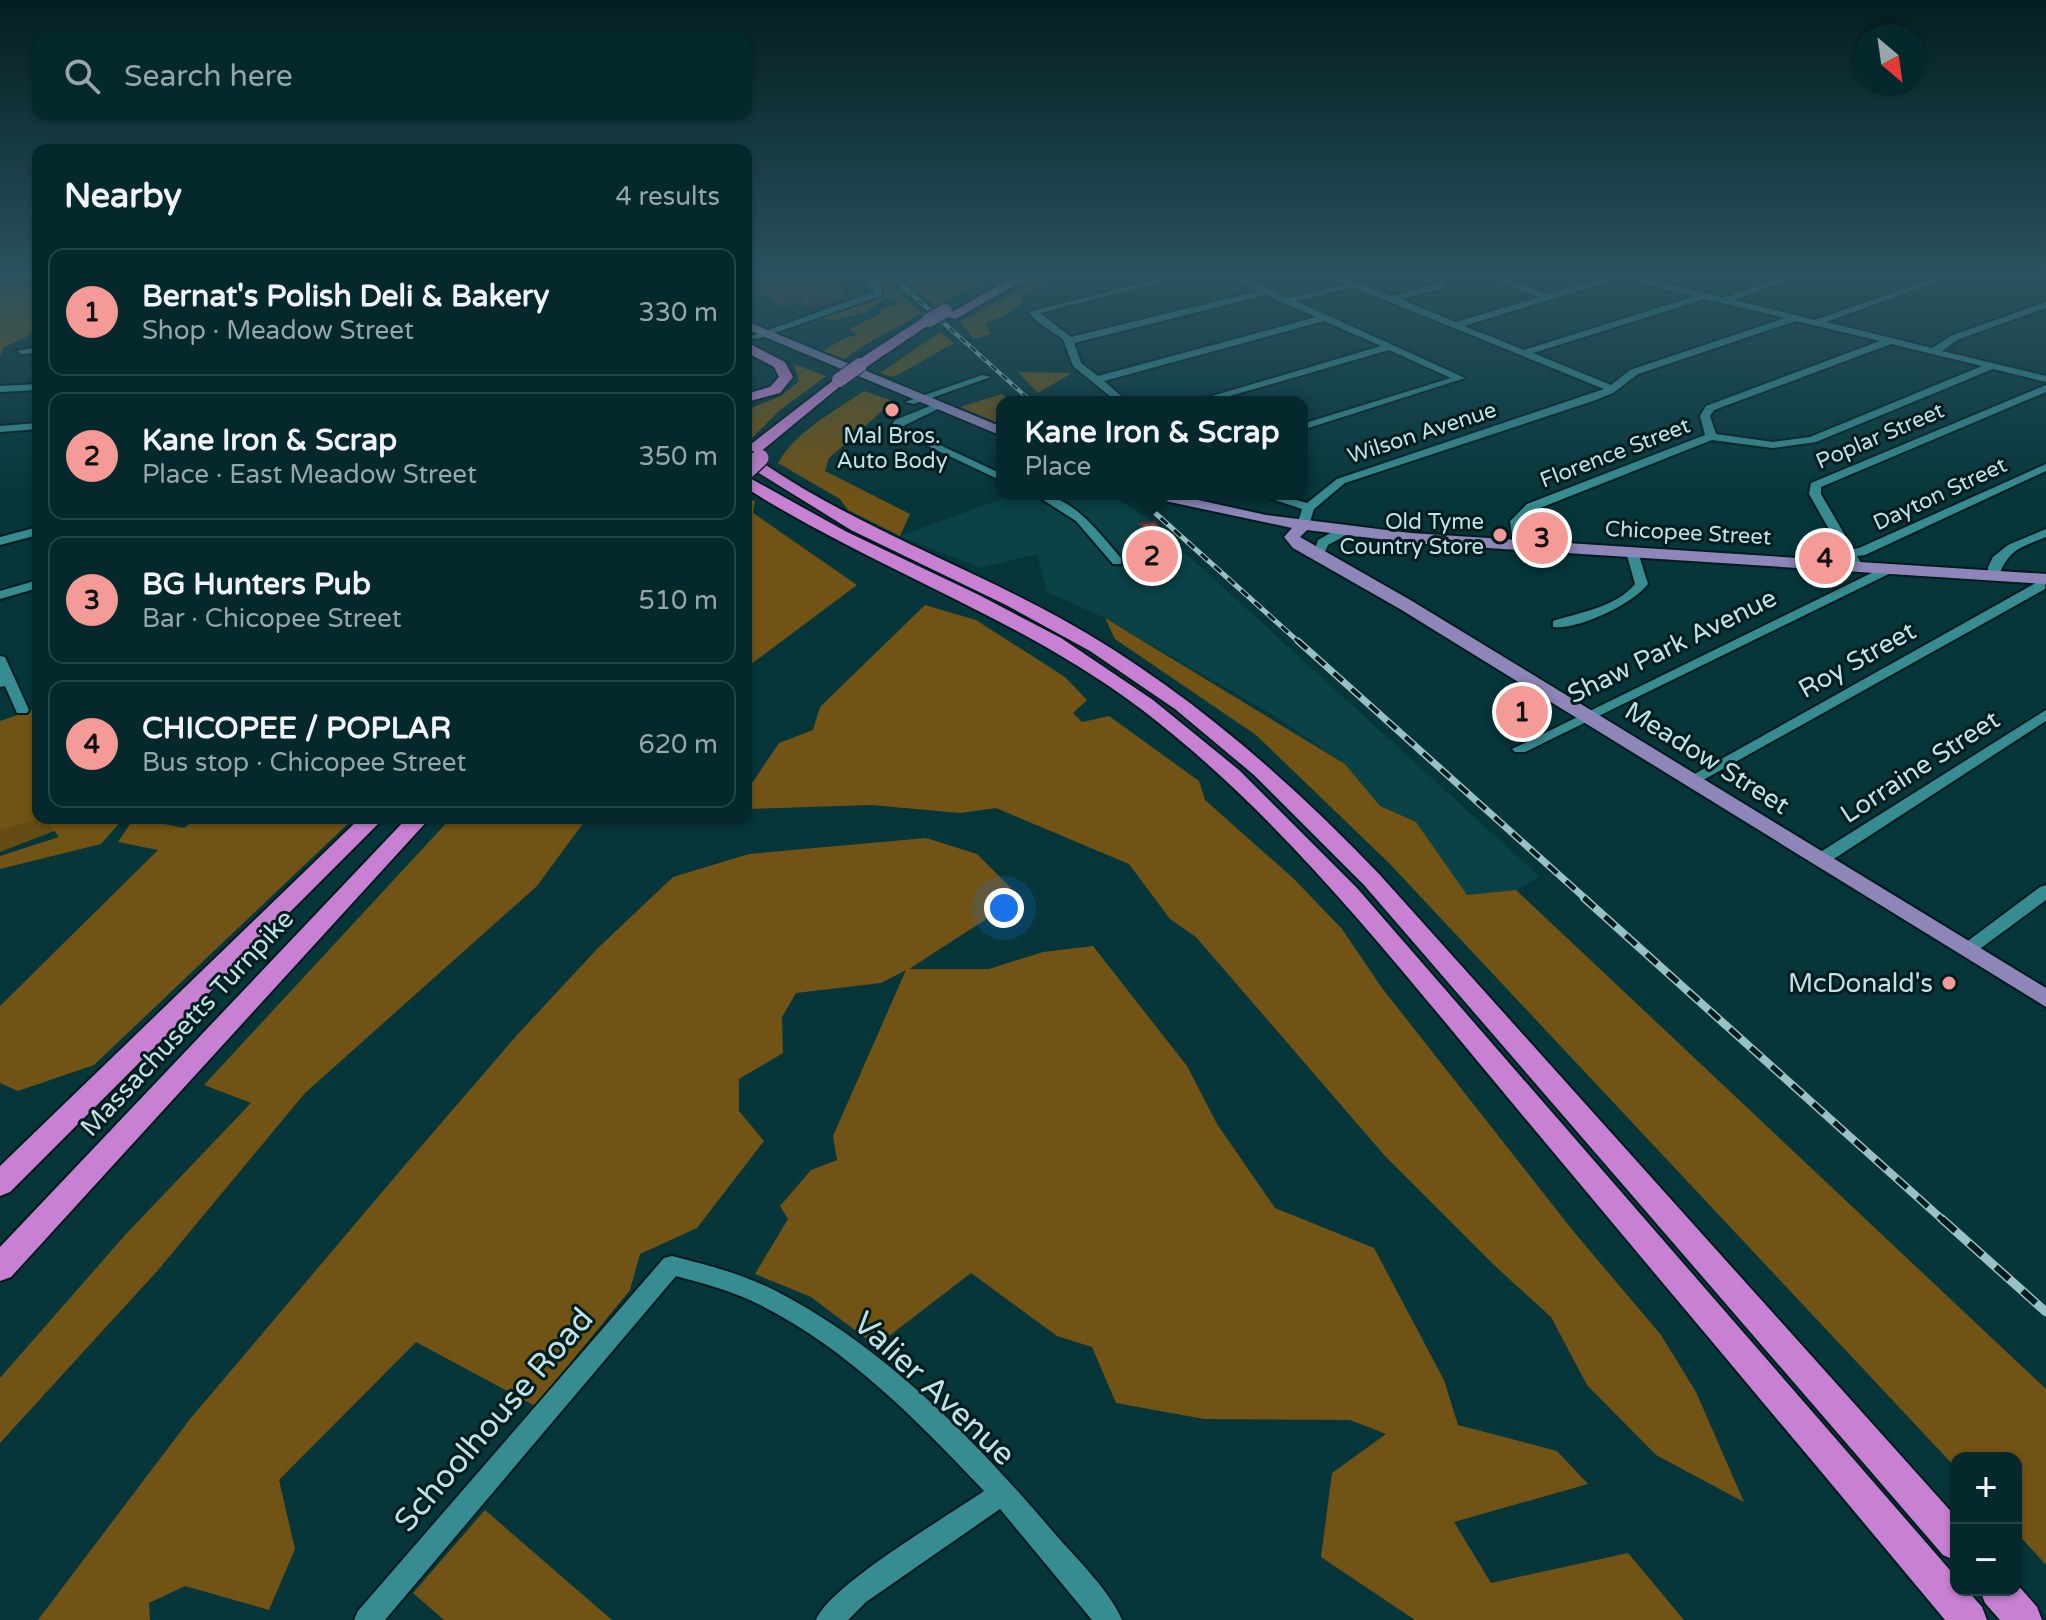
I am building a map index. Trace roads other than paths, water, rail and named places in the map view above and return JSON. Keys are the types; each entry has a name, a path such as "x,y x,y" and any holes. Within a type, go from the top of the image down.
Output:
{"highway":[{"path":"752,396 777,389 786,377 780,365 763,348"},
{"path":"752,455 895,348"},
{"path":"752,457 781,483 837,517 1002,596 1097,648 1172,697 1255,763 1372,880 1950,1536"},
{"path":"752,485 826,529 1006,616 1074,654 1161,714 1239,778 1349,893 1969,1620"},
{"name":"Massachusetts Turnpike","path":"0,1184 367,824"},
{"name":"Massachusetts Turnpike","path":"0,1268 413,824"},
{"path":"2003,1596 2024,1620"}],"main road":[{"path":"780,348 996,430"},
{"path":"925,404 996,438"},
{"name":"Chicopee Street","path":"1175,500 1207,508 1305,517"},
{"name":"Chicopee Street","path":"1214,500 1376,534 1632,552 1853,559 1890,568 2044,579"},
{"name":"Meadow Street","path":"1207,508 1299,545 1338,565 2046,999"},
{"path":"1299,545 1293,541 1292,535 1305,517"},
{"name":"Meadow Street","path":"1305,517 1321,549 1338,565"}],"street":[{"path":"1071,348 1074,360 1116,396"},
{"path":"1096,380 1216,348"},
{"path":"1218,396 1388,348"},
{"path":"1308,425 1460,378 1391,348"},
{"path":"1511,348 1612,389"},
{"path":"1524,353 1541,348"},
{"name":"Wilson Avenue","path":"1305,517 1331,487 1348,479 1589,399 1612,389 1634,372 1707,348"},
{"path":"1872,348 1710,408 1705,416 1711,437 1773,445 1812,440 1992,366"},
{"path":"1916,348 2046,379"},
{"path":"1933,352 1940,348"},
{"path":"22,351 32,350"},
{"path":"986,377 925,404 895,427 996,475"},
{"path":"0,389 32,387"},
{"name":"Poplar Street","path":"1853,559 1815,494 1815,485 2046,388"},
{"path":"0,429 32,426"},
{"name":"Florence Street","path":"1518,546 1516,521 1531,507 1711,437"},
{"name":"Dayton Street","path":"1853,559 1865,550 2046,467"},
{"path":"1051,500 1076,514 1117,561"},
{"path":"1273,500 1305,517"},
{"path":"0,541 32,533"},
{"path":"1993,575 1993,566 2001,555 2046,533"},
{"path":"1321,549 1326,539 1338,534 1376,534"},
{"path":"1558,624 1617,602 1637,591 1642,584 1632,552"},
{"name":"Shaw Park Avenue","path":"1520,749 1890,568"},
{"name":"Roy Street","path":"1690,781 2040,586 2044,579"},
{"path":"0,595 32,586"},
{"path":"0,660 5,682 22,710"},
{"name":"Lorraine Street","path":"1820,860 2046,714"},
{"path":"1967,950 2046,891"},
{"name":"Valier Avenue","path":"673,1266 748,1288 789,1309 832,1337 904,1397 1001,1494 1109,1620"},
{"name":"Schoolhouse Road","path":"367,1620 673,1266"},
{"path":"829,1620 857,1593 1001,1494"}],"railway":[{"path":"971,348 1025,396"},
{"path":"1141,500 1300,643"},
{"path":"1298,641 1587,900"},
{"path":"1584,898 1944,1221"},
{"path":"1942,1219 2046,1312"}],"place":[{"name":"Mal Bros. Auto Body","path":"892,410"},
{"name":"Old Tyme Country Store","path":"1500,535"},
{"name":"BG Hunters Pub","path":"1542,538"},
{"name":"Kane Iron & Scrap","path":"1152,556"},
{"name":"CHICOPEE / POPLAR","path":"1825,558"},
{"name":"Bernat's Polish Deli & Bakery","path":"1522,712"},
{"name":"McDonald's","path":"1949,983"}]}
